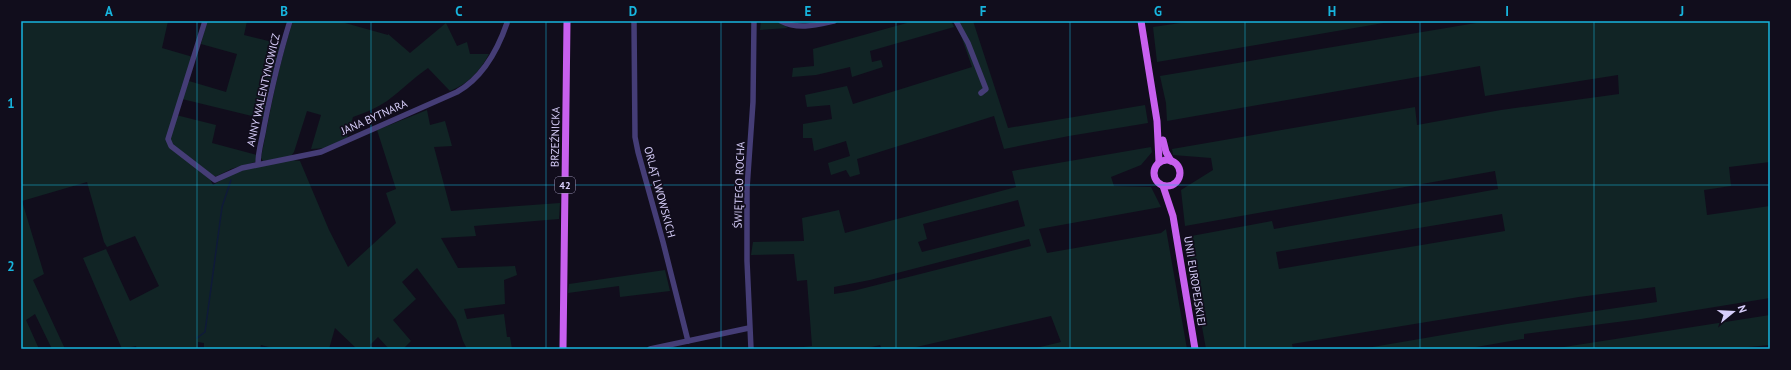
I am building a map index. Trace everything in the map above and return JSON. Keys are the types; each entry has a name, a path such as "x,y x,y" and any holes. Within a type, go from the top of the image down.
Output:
{"main road":[{"name":"BRZEŹNICKA","path":"563,349 567,21"},
{"path":"1141,21 1157,121 1159,162 1155,168 1154,176 1158,183 1163,186 1173,185 1178,181 1180,174 1178,166 1171,161 1166,152 1157,121"},
{"path":"1159,162 1164,160 1171,161"},
{"name":"UNII EUROPEJSKIEJ","path":"1173,185 1173,216"},
{"name":"UNII EUROPEJSKIEJ","path":"1163,186 1173,216 1195,349"}],"street":[{"name":"JANA BYTNARA","path":"205,21 168,139 171,146 215,180 236,169 321,152 464,88 475,79 484,67 507,23"},
{"name":"ANNY WALENTYNOWICZ","path":"258,164 258,155 267,110 279,57 290,21"},
{"name":"ORLĄT LWOWSKICH","path":"634,21 635,137 688,341"},
{"name":"ŚWIĘTEGO ROCHA","path":"751,349 749,328 747,188 753,102 754,21"},
{"path":"781,21 795,26 809,26 834,21"},
{"path":"956,21 968,43 986,89 981,93"},
{"path":"650,349 749,328"}],"green space":[{"path":"21,21 168,21 162,48 193,57 166,139 210,179 213,185 236,171 292,160 300,161 329,230 348,267 396,223 386,193 396,189 377,130 427,110 430,125 445,121 452,146 434,147 451,211 560,203 559,219 474,226 476,236 441,238 458,268 515,266 517,275 504,280 505,304 464,309 467,319 504,314 507,337 510,337 512,349 467,349 456,320 417,268 402,282 416,299 393,320 411,341 403,349 389,349 378,337 370,345 374,349 357,349 335,328 329,349 276,349 261,345 260,349 204,349 204,343 198,342 198,349 137,349 136,346 122,349 83,258 106,249 130,301 159,286 135,236 107,247 104,242 87,182 22,201 44,274 33,280 65,349 52,349 35,314 26,320 39,349 21,349"},
{"path":"207,21 247,21 244,35 281,44 264,119 182,99 189,81 226,92 237,54 201,44"},
{"path":"293,21 338,21 388,34 410,53 446,23 457,46 467,42 470,54 489,54 482,66 468,81 450,91 428,68 387,101 353,117 347,138 326,148 311,149 321,115 307,111 294,152 291,156 263,161 261,158 275,89"},
{"path":"761,21 777,21 788,28 760,30"},
{"path":"914,21 951,21 954,27 870,51 872,62 881,60 883,67 852,77 850,67 816,75 792,77 793,68 814,66 813,49"},
{"path":"956,21 973,21 1008,128 1145,105 1148,123 1069,136 1004,149 994,116 857,159 860,174 850,177 846,170 831,175 828,163 850,156 846,141 814,151 812,138 803,138 803,124 832,119 830,105 807,107 805,95 847,86 853,104 972,67"},
{"path":"1194,21 1395,21 1157,62 1153,27"},
{"path":"1488,21 1770,21 1770,162 1729,167 1731,186 1704,190 1707,215 1770,206 1770,298 1641,319 1524,334 1524,339 1465,349 1361,349 1507,324 1657,302 1655,287 1579,297 1292,344 1293,349 1206,349 1186,237 1272,221 1274,229 1498,189 1495,171 1185,226 1181,190 1213,170 1211,158 1173,155 1172,149 1415,107 1417,125 1501,110 1619,94 1618,75 1485,96 1480,66 1167,121 1166,103 1160,76","holes":["1502,214 1505,231 1279,269 1276,252"]},
{"path":"176,115 216,125 212,143 257,155 255,162 214,176 172,145 169,138"},
{"path":"1151,147 1152,152 1141,165 1111,177 1114,186 1151,187 1161,207 1039,229 1047,253 1161,233 1166,229 1187,349 1032,349 1061,342 1051,316 908,349 882,349 880,345 863,349 786,349 812,346 807,280 797,281 794,254 751,255 753,242 804,241 802,218 839,210 845,233 1016,187 1012,171","holes":["1018,200 1025,226 922,252 918,242 927,239 923,224","1029,239 1031,246 853,291 834,294 834,287 870,280"]},
{"path":"665,270 670,291 620,297 619,286 568,293 569,284"},
{"path":"1770,315 1770,345 1728,349 1551,349"}],"waterway":[{"path":"197,338 205,332 222,207 231,180"}]}
